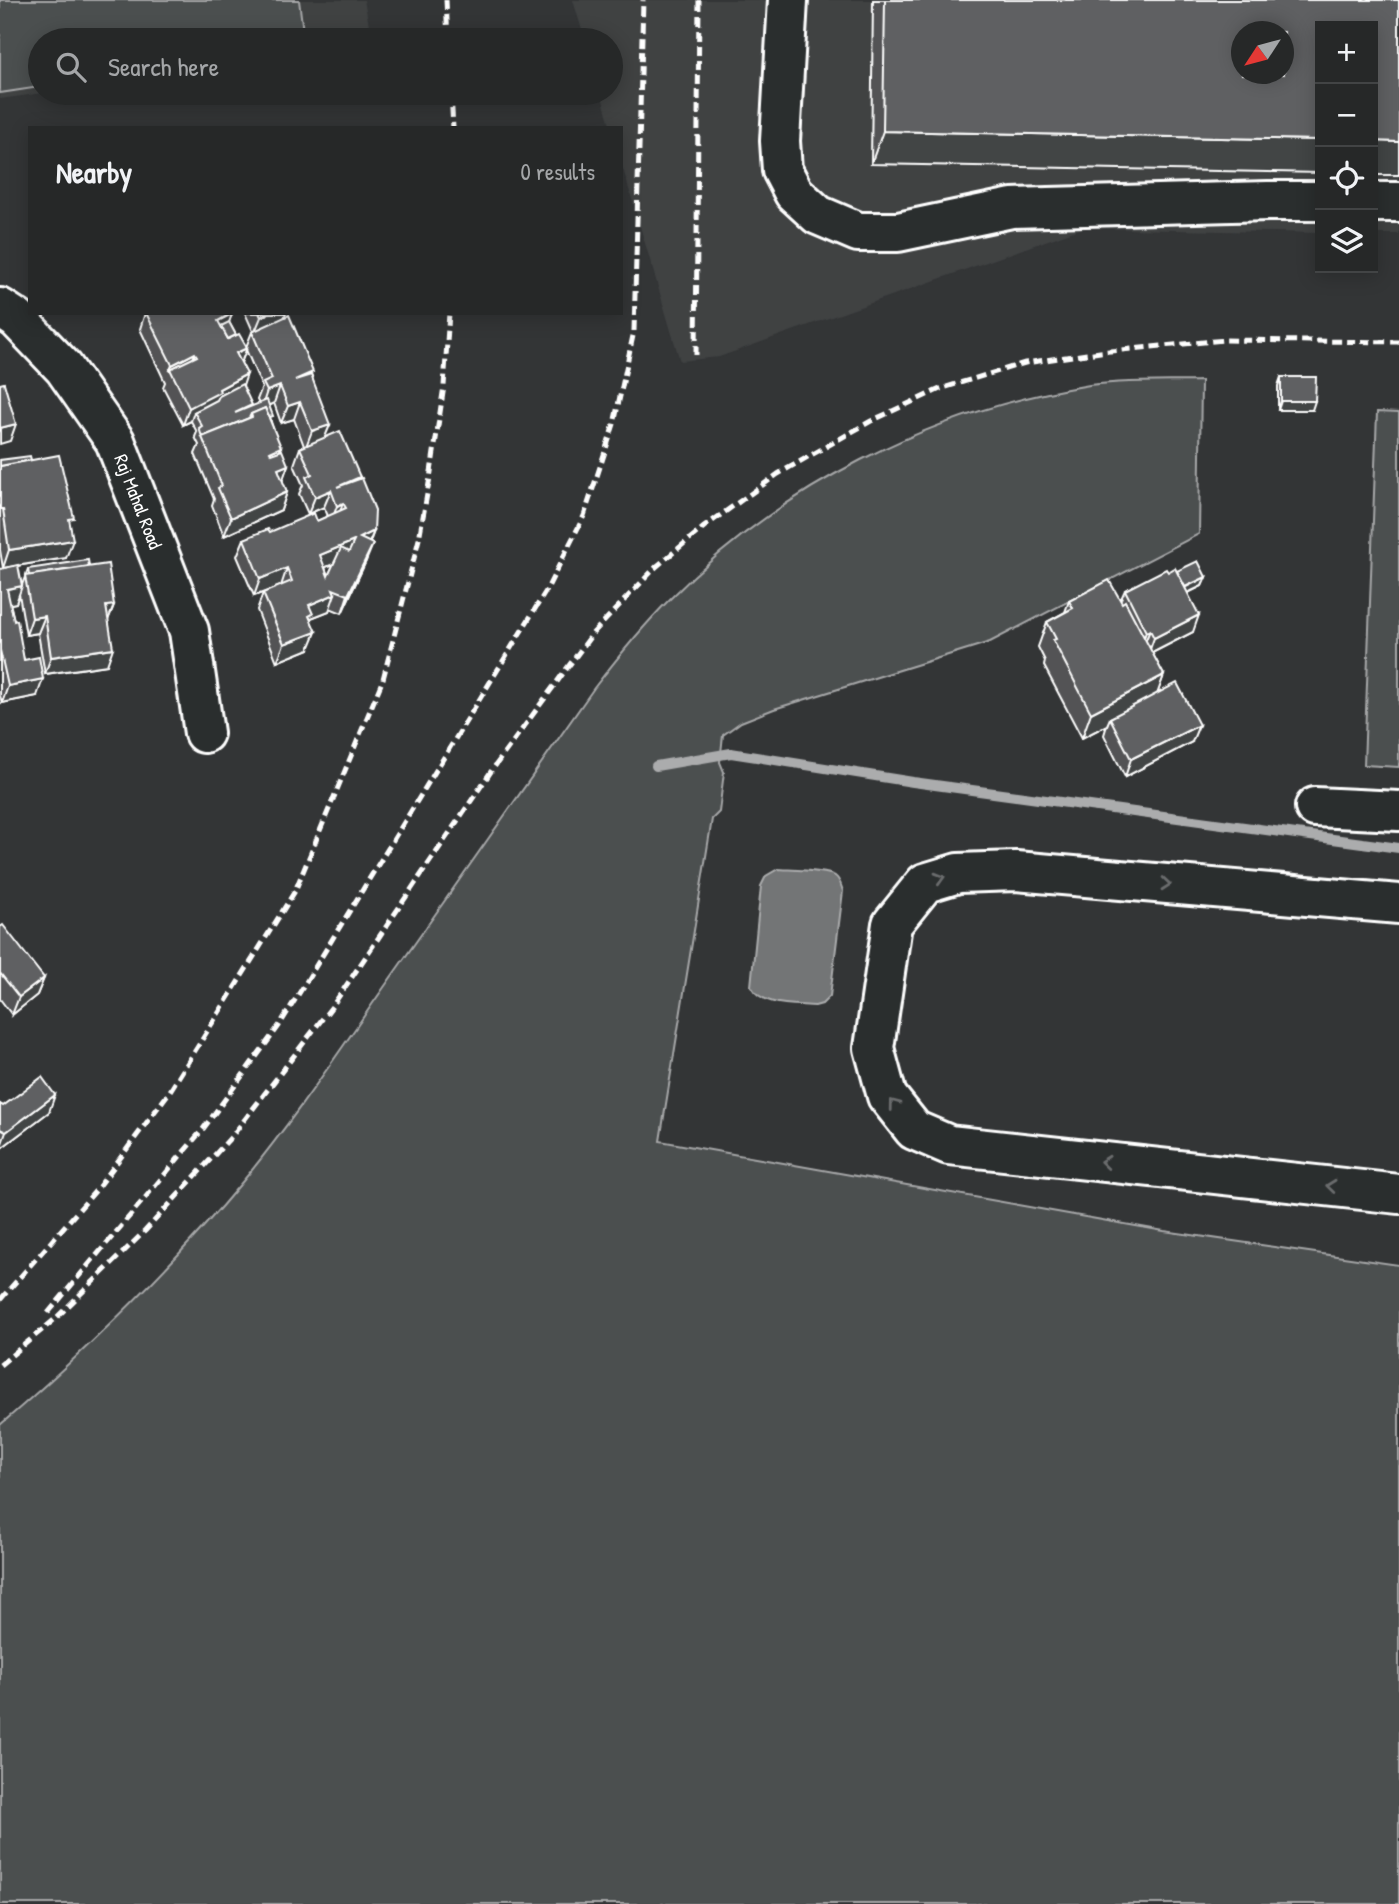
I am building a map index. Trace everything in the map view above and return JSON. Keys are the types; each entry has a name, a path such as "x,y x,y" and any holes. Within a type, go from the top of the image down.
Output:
{"street":[{"path":"789,0 780,141 782,170 794,193 818,215 858,232 898,232 1012,208 1315,201"},
{"path":"1378,202 1399,202"},
{"name":"Raj Mahal Road","path":"0,307 17,319 64,368 115,441 190,631 204,733"},
{"path":"1315,807 1399,811"},
{"path":"1399,904 1016,871 958,873 925,883 892,924 874,1048 887,1096 914,1130 949,1145 1399,1194"}],"shaded area":[{"path":"0,0 364,0 370,28 28,28 28,95 0,99"},
{"path":"0,0 299,0 302,28 28,28 28,89 0,93"},
{"path":"573,0 1399,0 1399,234 1378,234 1378,21 1315,21 1315,233 1082,228 719,357 680,361 623,169 623,126 610,126 604,105 623,105 623,28 581,28"},
{"path":"1201,381 1199,534 990,642 774,709 741,722 723,735 720,762 724,772 719,812 712,819 660,1141 1164,1231 1399,1265 1399,1904 0,1904 0,1425 127,1308 243,1181 317,1084 594,688 650,620 713,559 760,522 809,489 914,435 970,414 1026,398 1098,384"},
{"path":"1377,412 1399,413 1399,767 1364,765"},
{"path":"778,869 830,874 838,879 843,891 830,996 822,1004 815,1006 770,1001 762,998 751,986 761,886 766,876"}],"building":[{"path":"885,0 1399,0 1399,142 1378,141 1378,21 1315,21 1315,140 883,131"},
{"path":"147,315 228,315 218,321 228,339 239,334 247,348 236,353 247,374 189,408 170,369 197,356 195,353 172,365"},
{"path":"289,315 313,372 295,380 311,375 330,425 312,431 300,402 288,406 280,386 267,391 263,383 272,379 252,332"},
{"path":"229,322 236,335 228,339 221,326"},
{"path":"1281,377 1316,377 1315,401 1281,401"},
{"path":"4,383 16,424 0,428 0,384"},
{"path":"242,384 252,405 235,413 267,400 273,416 269,417 265,408 251,414 249,418 202,437 199,428 202,426 194,412"},
{"path":"265,408 281,447 270,452 271,454 282,450 288,465 278,469 287,492 231,518 218,488 222,486 202,437 252,417 251,414"},
{"path":"340,431 360,477 337,487 362,478 375,510 374,531 360,538 373,544 348,595 333,589 335,594 309,605 313,614 309,616 316,632 284,644 263,593 292,581 287,568 260,579 244,539 268,529 270,532 314,513 317,521 346,508 343,503 337,506 331,490 315,497 306,477 312,474 300,448","holes":["354,541 349,552 341,548 328,576 320,555"]},
{"path":"59,455 74,518 69,519 73,540 9,550 3,509 0,509 0,466"},
{"path":"30,456 31,460 0,466 0,460"},
{"path":"88,560 89,566 29,576 28,569"},
{"path":"1198,561 1206,577 1185,587 1177,571"},
{"path":"108,564 114,605 106,606 113,648 51,657 45,616 32,618 25,576"},
{"path":"18,565 22,586 7,589 14,621 17,620 24,660 39,657 43,679 8,686 0,650 0,569"},
{"path":"1175,568 1199,615 1154,638 1150,630 1146,632 1125,590 1166,569 1168,572"},
{"path":"1109,580 1122,603 1125,601 1164,675 1091,713 1053,640 1056,639 1047,622 1073,608 1069,601"},
{"path":"1177,683 1199,725 1131,759 1110,718"},
{"path":"3,925 44,978 19,997 0,973 0,927"},
{"path":"42,1077 55,1095 6,1132 0,1129 0,1104 3,1106"}],"waterway":[{"path":"656,766 731,753 913,782 1399,848"}],"railway":[{"path":"446,0 447,28"},
{"path":"48,1313 203,1129 279,1026 546,591 584,516 614,424 634,331 643,0"},
{"path":"696,355 699,0"},
{"path":"452,105 453,126"},
{"path":"0,1300 97,1189 168,1094 295,891 383,679 419,539 444,386 449,315"},
{"path":"0,1365 54,1320 145,1231 232,1136 333,1005 492,770 593,633 656,567 704,527 778,474 871,421 940,389 1025,363 1100,352 1225,340 1399,342"}]}
